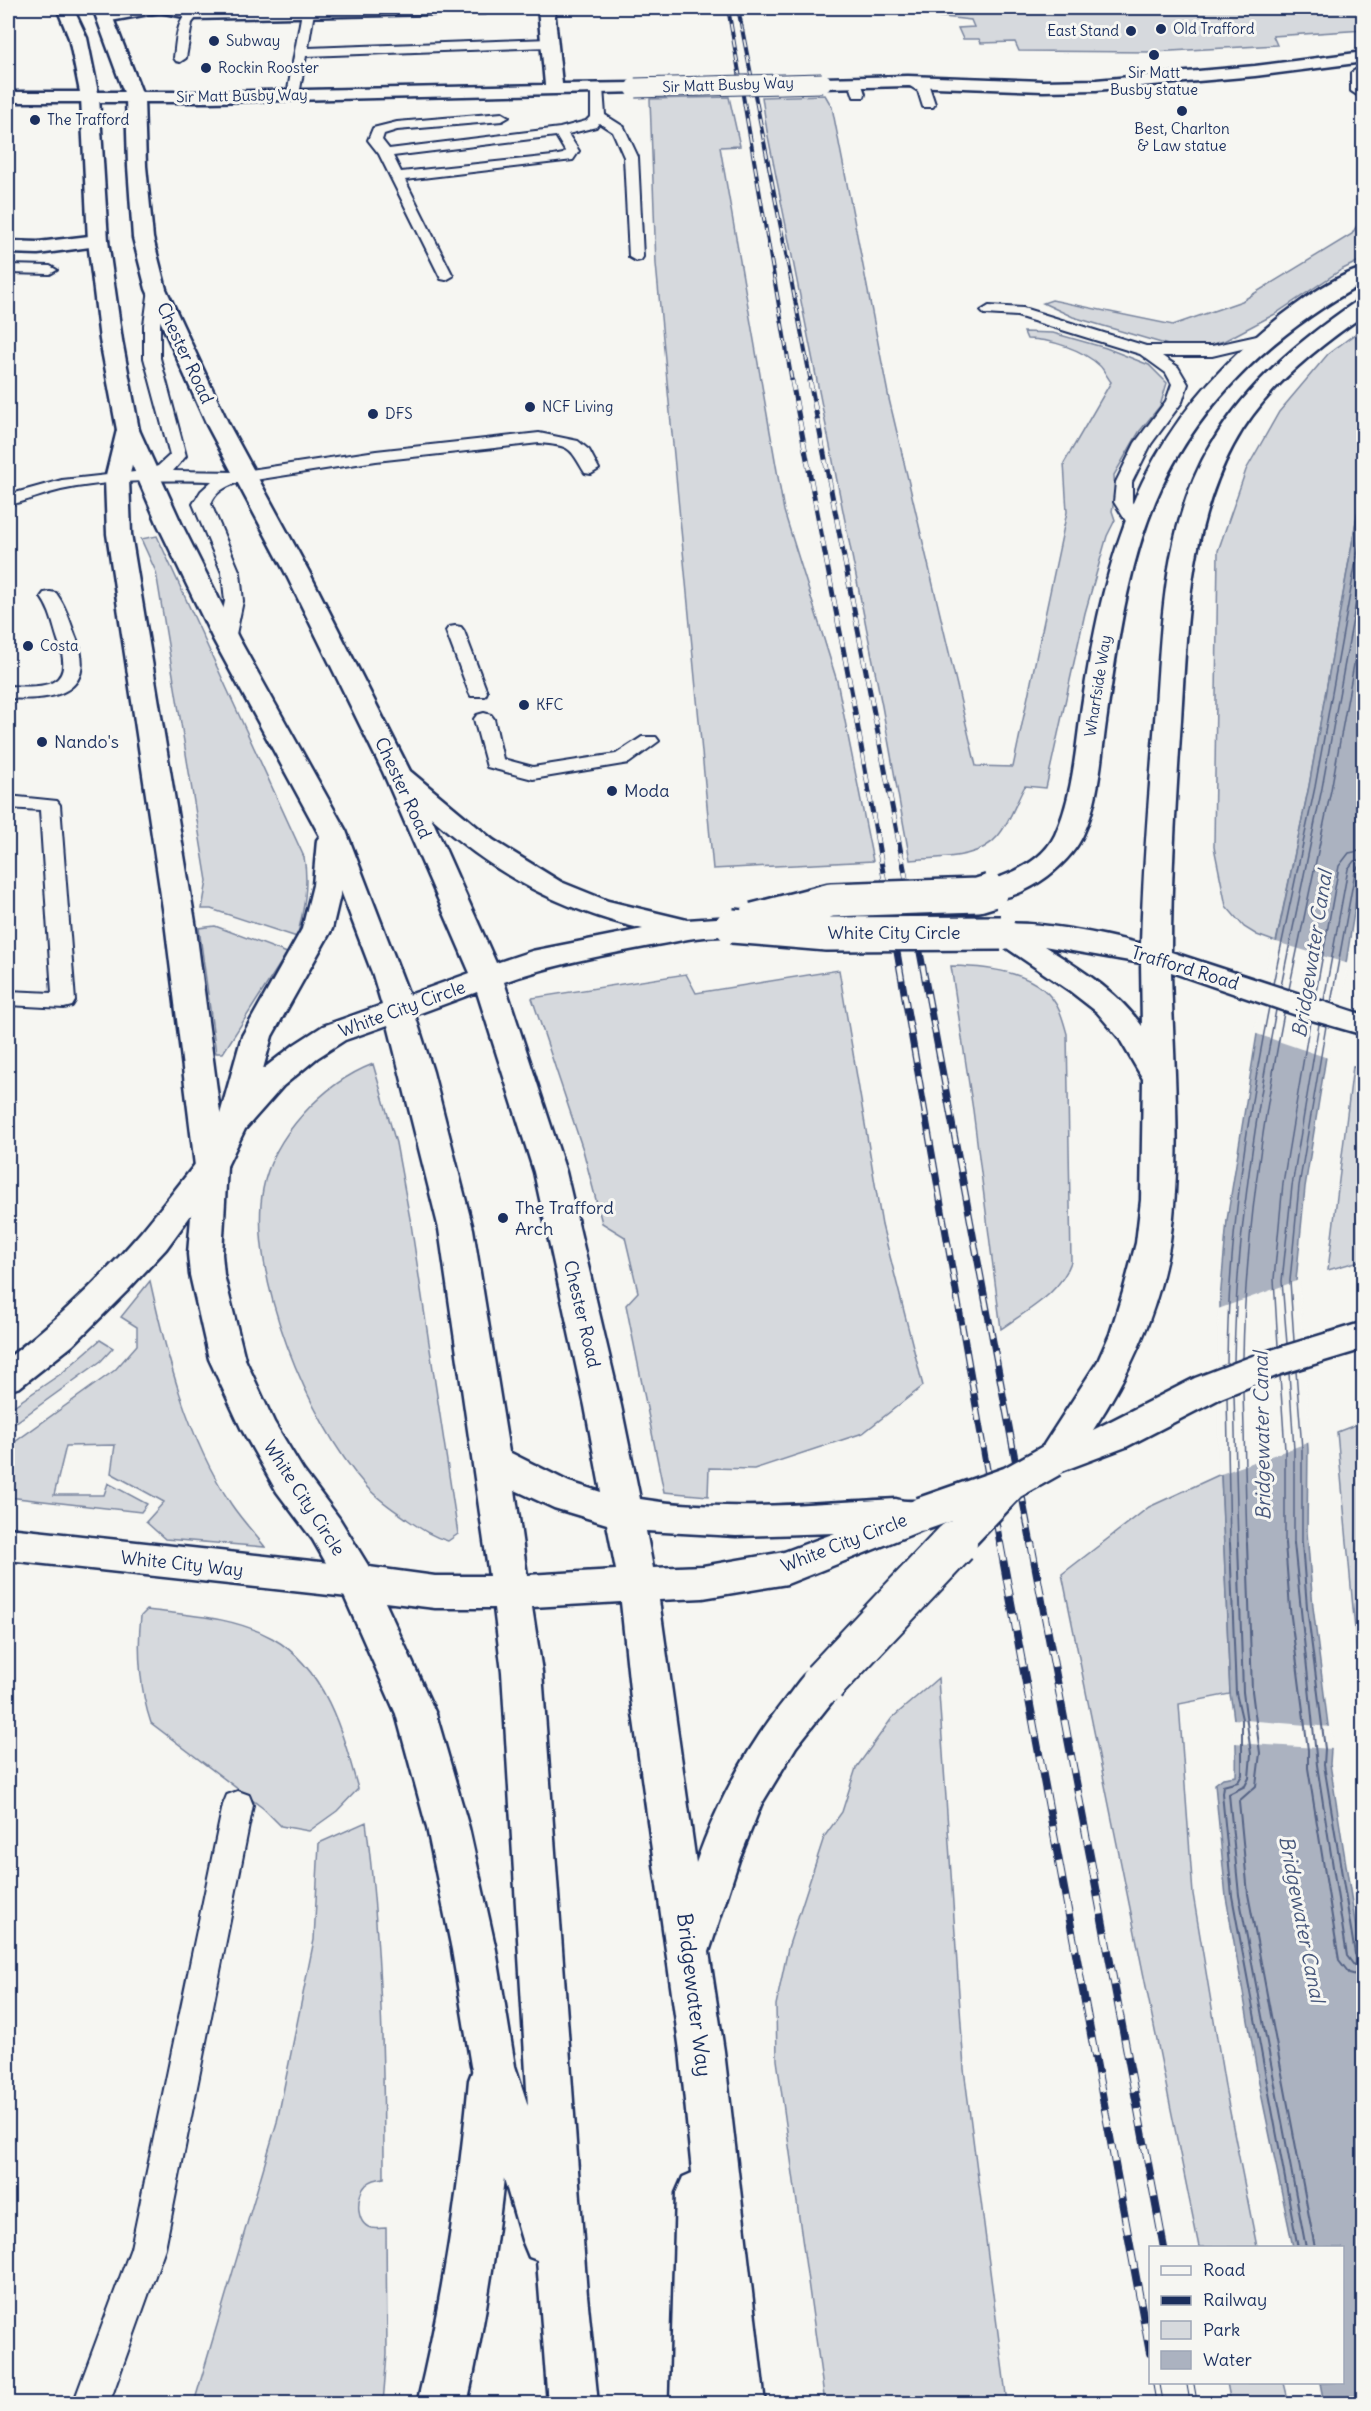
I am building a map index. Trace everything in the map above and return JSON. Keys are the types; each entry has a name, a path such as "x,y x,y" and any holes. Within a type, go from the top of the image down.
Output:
{"main road":[{"path":"65,8 78,38 90,97 98,241 111,340 128,430 147,476 226,639 332,831 376,939 417,1072 456,1228 522,1672 564,2314 573,2403"},
{"name":"Chester Road","path":"155,8 103,12 135,98 137,166 143,238 156,290 219,425 397,772 487,977 550,1172 625,1512 639,1587"},
{"path":"165,8 193,14 486,8"},
{"path":"546,8 554,88"},
{"name":"Sir Matt Busby Way","path":"8,97 135,98 822,83 857,88 908,81 1043,86 1096,85 1362,64"},
{"path":"8,247 38,248 98,241"},
{"name":"Wharfside Way","path":"732,926 831,900 978,895 992,891 1041,868 1054,858 1071,833 1084,773 1108,627 1136,522 1150,486 1172,445 1212,392 1266,339 1308,307 1358,276"},
{"path":"1156,958 1157,875 1177,587 1187,535 1222,445 1259,394 1333,326 1364,305"},
{"path":"8,1377 62,1336 115,1282 154,1240 211,1166 180,922 120,545 117,479 128,430"},
{"path":"397,772 481,845 540,884 596,909 639,920 691,929"},
{"path":"232,1123 257,1036 317,929 323,911 330,870 332,831"},
{"name":"White City Circle","path":"1156,958 1159,1081 1159,1152 1154,1236 1137,1303 1119,1353 1095,1396 1052,1460 1011,1483 922,1514 787,1568 703,1582 512,1593 435,1593 357,1582 326,1529 290,1481 264,1437 227,1359 207,1275 206,1254 211,1166 232,1123 272,1078 306,1051 334,1033 532,961 691,929 732,926 827,934 1003,933 1080,984 1117,1015 1140,1045 1159,1081"},
{"name":"Trafford Road","path":"1003,933 1090,943 1156,958 1364,1025"},
{"path":"1052,1460 1113,1437 1208,1388 1270,1364 1364,1335"},
{"path":"492,1460 527,1480 579,1501 625,1512 696,1520 922,1514"},
{"path":"689,1950 728,1830 762,1764 799,1710 1011,1483"},
{"name":"White City Way","path":"8,1545 357,1582"},
{"path":"357,1582 416,1714 445,1816 474,1950 492,2066 564,2314 552,2403"},
{"name":"Bridgewater Way","path":"639,1587 651,1699 702,2051 740,2403"},
{"path":"695,2403 702,2051"},
{"path":"442,2403 461,2326 474,2243 485,2164 492,2066"}],"lane":[{"path":"293,95 308,12"},
{"path":"180,58 186,23 193,14"},
{"path":"301,51 549,44"},
{"path":"1357,91 1362,64"},
{"path":"908,81 924,89 928,104"},
{"path":"385,153 560,132 591,124 598,117 597,87"},
{"path":"446,276 385,153 375,140 378,131 397,126 502,117"},
{"path":"598,117 619,130 631,157 636,257"},
{"path":"397,177 568,157 572,151 560,132"},
{"path":"8,269 50,270"},
{"path":"147,476 164,470 178,456 152,358 152,325 156,290"},
{"path":"989,311 1018,311 1145,351 1212,351 1266,339"},
{"path":"1136,522 1123,502 1124,482 1143,443 1174,402 1180,384 1172,370 1145,351"},
{"path":"226,639 234,601 231,573 202,504 204,496 212,488 233,478 376,456 539,438 559,440 576,446 586,455 591,469"},
{"path":"8,500 52,488 117,479 147,476 246,476"},
{"path":"8,692 28,694 49,692 64,683 72,671 74,661 59,609 50,597"},
{"path":"455,632 478,692"},
{"path":"484,719 494,763 533,773 622,759 649,741"},
{"path":"8,802 50,805 64,1001 8,998"},
{"path":"91,2403 148,2248 238,1805"}],"green space":[{"name":"Old Trafford","path":"886,8 1363,8 1364,30 1273,36 1277,45 1153,52 1019,51 1015,42 981,43 979,39 963,39 958,28 974,27 971,20"},
{"path":"825,95 832,107 889,399 976,766 1013,767 1067,512 1064,463 1111,382 1093,360 1055,343 1027,339 1024,332 1053,333 1106,348 1149,365 1167,383 1160,406 1139,432 1114,475 1115,495 1112,511 1115,520 1107,536 1085,613 1046,788 1025,786 998,836 990,844 980,849 957,856 910,860 882,706 767,131 762,97"},
{"path":"729,97 740,146 720,147 784,511 837,681 873,861 713,869 656,264 650,99"},
{"path":"1363,215 1363,259 1341,270 1275,314 1224,341 1198,348 1175,347 1073,317 1043,303 1052,300 1173,325 1242,301 1352,234"},
{"path":"1363,328 1363,482 1309,786 1276,942 1244,927 1226,906 1214,847 1218,551 1246,470 1279,412 1328,354"},
{"path":"157,536 304,857 305,897 297,937 211,909 202,909 207,881 156,572 141,539"},
{"path":"215,926 287,953 223,1053 216,1053 199,928"},
{"path":"951,966 998,970 1028,980 1052,998 1060,1012 1067,1034 1071,1262 1066,1273 1051,1292 1001,1329 973,1110"},
{"path":"839,970 882,1225 923,1386 863,1433 754,1469 709,1468 708,1496 664,1492 626,1305 638,1292 625,1237 602,1223 583,1150 532,998 686,974 696,993"},
{"path":"373,1064 396,1143 411,1224 458,1534 448,1541 422,1530 381,1500 366,1486 345,1459 304,1387 287,1346 264,1262 260,1224 263,1189 278,1150 289,1131 319,1098 337,1084"},
{"path":"1353,1066 1363,1069 1363,1260 1328,1270"},
{"path":"150,1281 171,1367 202,1452 231,1504 265,1547 165,1539 146,1522 164,1502 111,1473 115,1445 66,1446 54,1495 104,1495 108,1483 147,1504 141,1512 8,1497 8,1447 115,1370 137,1345 137,1327 121,1317"},
{"path":"100,1340 113,1348 101,1361 8,1428 8,1410 62,1373"},
{"path":"1364,1422 1363,1696 1361,1696 1337,1432"},
{"path":"1221,1474 1230,1694 1179,1704 1193,1894 1226,2092 1257,2246 1199,2246 1062,1574 1149,1507"},
{"path":"147,1610 211,1618 243,1625 272,1638 291,1651 319,1684 330,1704 346,1746 358,1789 337,1811 309,1831 281,1826 264,1809 151,1723 144,1698 139,1643 141,1616"},
{"path":"938,1678 964,2069 1007,2403 825,2403 777,2060 776,2005 788,1948 824,1837 842,1812 856,1768 892,1718"},
{"path":"366,1822 381,2000 384,2178 366,2185 360,2195 359,2208 362,2221 366,2225 371,2228 386,2228 387,2354 383,2403 194,2403 277,2122 314,1940 319,1843"},
{"path":"1227,2384 1284,2384 1289,2403 1231,2403"}],"water":[{"name":"Bridgewater Canal","path":"1363,482 1363,855 1346,963 1326,1057 1305,1187 1296,1281 1308,1449 1307,1532 1313,1607 1331,1749 1330,1764 1363,1972 1363,2403 1324,2403 1320,2384 1344,2384 1344,2246 1293,2246 1260,2088 1226,1897 1215,1784 1223,1778 1236,1776 1235,1725 1230,1694 1221,1474 1220,1301 1227,1220 1257,1034 1309,786"}],"pier":[{"path":"1273,941 1349,964 1328,1058 1254,1033"},
{"path":"1299,1280 1310,1442 1218,1475 1218,1309"},
{"path":"1232,1719 1331,1727 1334,1749 1234,1743"}],"railway":[{"path":"728,8 792,382"},
{"path":"738,8 811,382"},
{"path":"792,381 853,700 885,884"},
{"path":"810,381 907,884"},
{"path":"885,883 1000,1544"},
{"path":"907,883 1031,1544"},
{"path":"1000,1543 1149,2348"},
{"path":"1031,1543 1164,2246"},
{"path":"1156,2384 1160,2404"},
{"path":"1190,2384 1194,2404"}],"place":[{"name":"Old Trafford","path":"1161,29"},
{"name":"East Stand","path":"1131,31"},
{"name":"Subway","path":"214,41"},
{"name":"Sir Matt Busby statue","path":"1154,55"},
{"name":"Rockin Rooster","path":"206,68"},
{"name":"Best, Charlton & Law statue","path":"1182,111"},
{"name":"The Trafford","path":"35,120"},
{"name":"NCF Living","path":"530,407"},
{"name":"DFS","path":"373,414"},
{"name":"Costa","path":"28,646"},
{"name":"KFC","path":"524,705"},
{"name":"Nando's","path":"42,742"},
{"name":"Moda","path":"612,791"},
{"name":"The Trafford Arch","path":"503,1218"}]}
